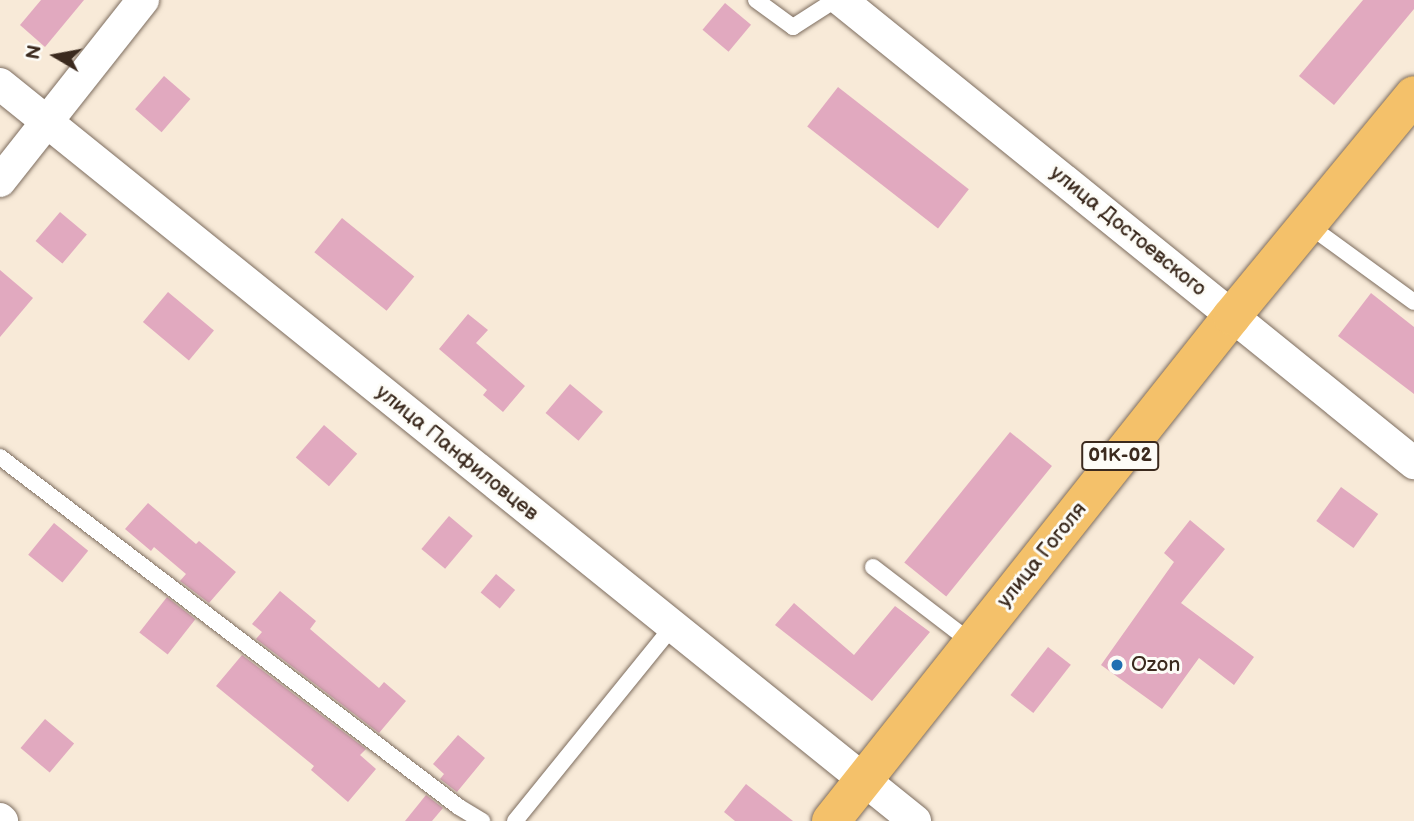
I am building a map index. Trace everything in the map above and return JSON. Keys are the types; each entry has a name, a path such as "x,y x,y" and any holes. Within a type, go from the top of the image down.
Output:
{"main road":[{"name":"улица Гоголя","path":"831,821 1232,316 1414,95"}],"street":[{"path":"0,181 143,0"},
{"name":"улица Достоевского","path":"841,0 1414,463"},
{"name":"улица Панфиловцев","path":"0,83 915,821"}],"lane":[{"path":"756,0 793,27 835,0"},
{"path":"1307,224 1402,296 1414,302"},
{"path":"0,457 459,807 482,821"},
{"path":"873,567 972,643"},
{"path":"515,821 672,627"}],"building":[{"path":"41,0 84,0 45,47 20,25"},
{"path":"1363,0 1414,0 1414,9 1334,105 1299,76"},
{"path":"725,3 751,25 729,52 703,30"},
{"path":"164,76 190,99 162,132 135,109"},
{"path":"838,87 969,189 938,229 807,126"},
{"path":"60,212 87,234 62,264 36,241"},
{"path":"342,218 414,277 387,311 314,252"},
{"path":"0,270 33,298 0,337"},
{"path":"168,292 214,331 189,360 143,322"},
{"path":"1371,293 1414,327 1414,394 1338,336"},
{"path":"468,314 488,330 476,343 525,386 503,412 483,395 487,390 439,349"},
{"path":"570,384 603,412 579,441 546,413"},
{"path":"324,425 357,454 329,486 296,457"},
{"path":"1010,432 1052,466 946,597 904,563"},
{"path":"1341,487 1378,514 1354,548 1316,521"},
{"path":"148,503 196,544 199,541 236,572 209,603 180,581 186,574 154,547 151,551 125,529"},
{"path":"449,516 473,536 445,569 421,549"},
{"path":"1190,520 1225,549 1181,603 1254,657 1234,685 1199,658 1162,709 1101,665 1174,562 1164,553"},
{"path":"54,523 88,551 62,583 28,555"},
{"path":"496,574 515,590 500,608 481,592"},
{"path":"280,591 316,621 310,629 379,688 384,682 406,701 379,733 256,639 262,632 252,624"},
{"path":"167,597 195,619 168,655 139,632"},
{"path":"794,603 854,655 895,606 930,632 872,701 775,625"},
{"path":"1048,647 1071,665 1033,713 1010,695"},
{"path":"242,655 366,749 360,755 376,769 348,802 311,770 314,766 216,686"},
{"path":"45,719 74,743 50,773 21,748"},
{"path":"458,735 485,758 457,792 440,779 444,774 433,764"},
{"path":"746,784 793,821 735,821 724,812"},
{"path":"426,795 443,808 432,821 405,821"}],"place":[{"name":"Ozon","path":"1117,665"}]}
